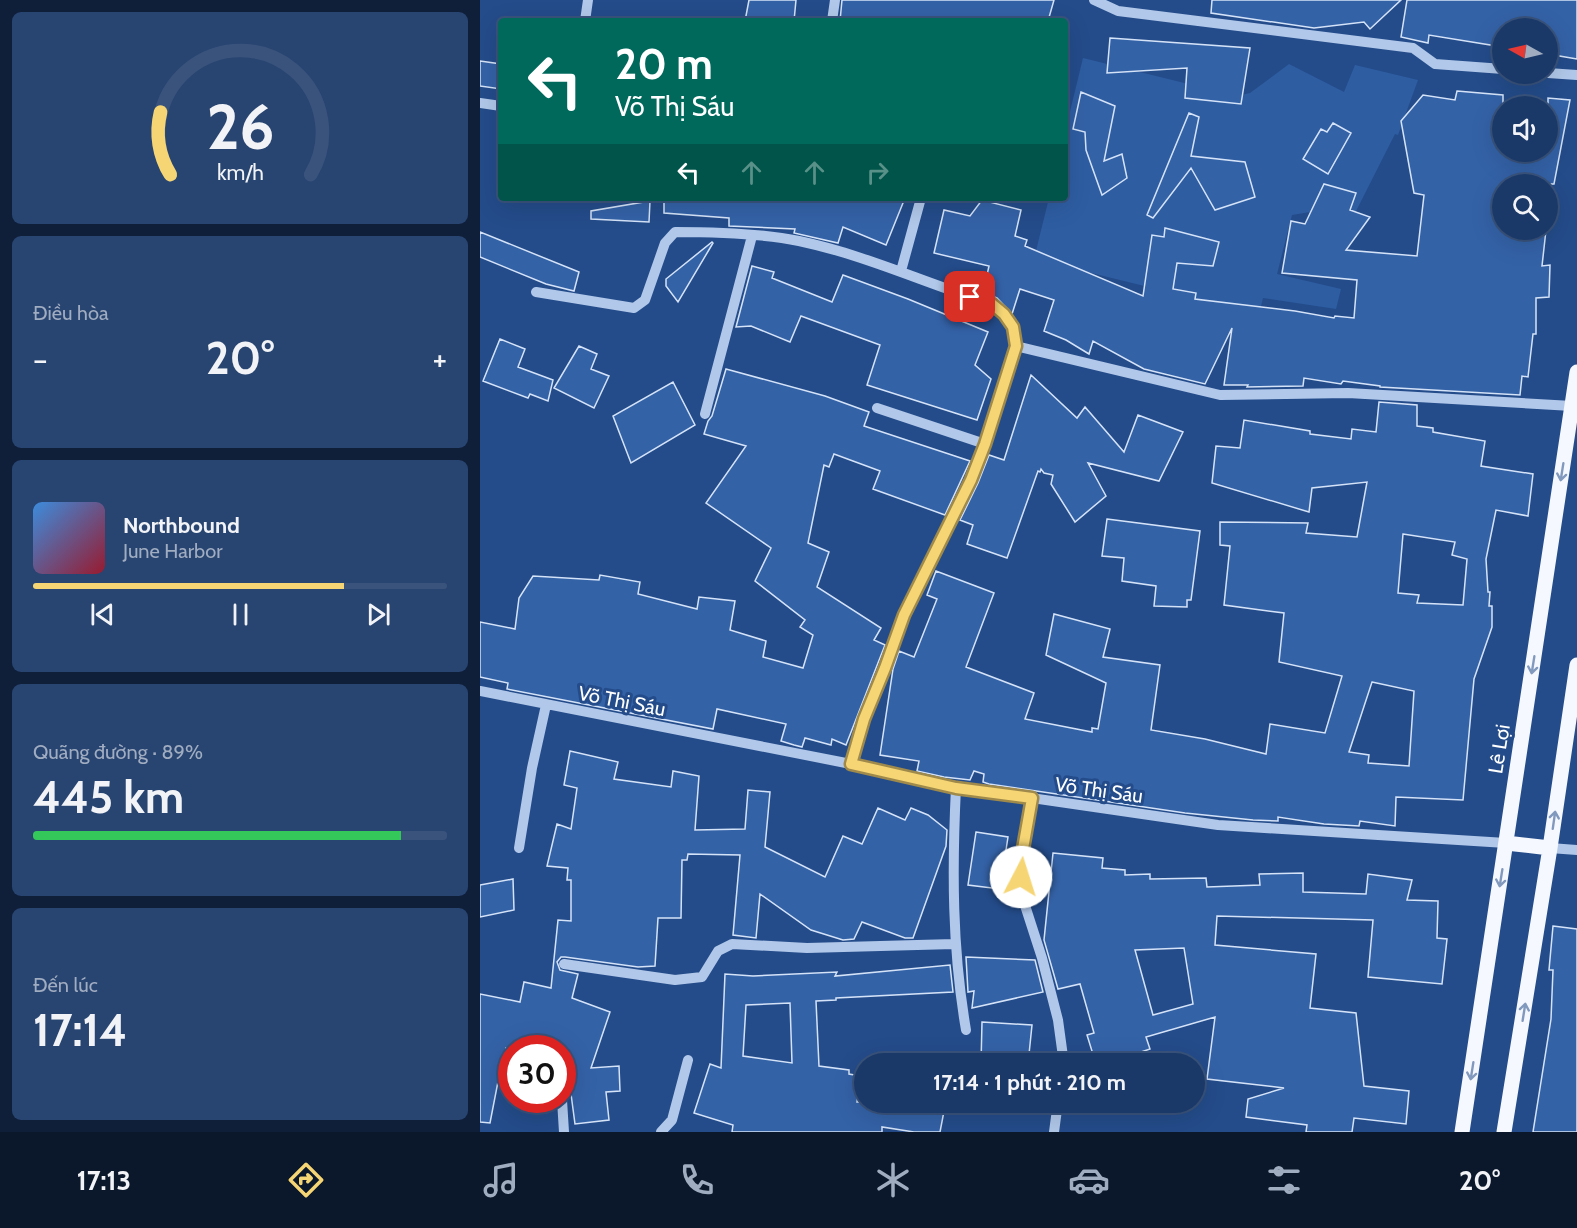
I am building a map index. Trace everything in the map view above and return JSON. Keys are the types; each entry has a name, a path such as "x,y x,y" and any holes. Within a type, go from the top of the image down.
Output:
{"main road":[{"name":"Lê Lợi","path":"1462,1132 1577,372"},
{"path":"1504,1132 1577,665"},
{"path":"1506,843 1550,848"}],"street":[{"path":"585,18 588,0"},
{"path":"832,18 835,0"},
{"path":"1094,0 1118,11 1413,48 1435,64 1492,68"},
{"path":"1558,74 1577,75"},
{"path":"480,103 498,106"},
{"path":"901,271 920,201"},
{"path":"536,292 634,308 645,300 664,243 675,232 721,232 797,241 901,271 992,304 1004,314 1013,327 1016,346 985,444 971,480 904,615 864,719 851,764"},
{"path":"705,414 752,236"},
{"path":"1016,346 1220,396 1348,393 1572,406"},
{"path":"877,408 985,444"},
{"name":"Võ Thị Sáu","path":"480,692 851,764 956,788 1218,825 1506,843"},
{"path":"519,848 532,768 546,705"},
{"path":"956,788 952,866 954,944 966,1030"},
{"path":"1032,798 1021,860 1021,893 1042,958 1058,1020 1062,1053"},
{"path":"1550,848 1577,850"},
{"path":"564,964 675,980 702,977 718,951 732,944 807,948 954,944"},
{"path":"661,1132 672,1120 688,1060"},
{"path":"563,1113 564,1132"},
{"path":"1054,1132 1057,1113"}],"shaded area":[{"path":"1083,58 1237,96 1250,93 1289,64 1344,92 1355,65 1418,80 1398,135 1395,134 1352,219 1317,202 1310,212 1292,215 1277,274 1341,289 1336,309 1263,298 1259,314 1034,259 1048,201 1068,201 1068,120"}],"building":[{"path":"749,0 796,0 794,18 746,18"},
{"path":"842,0 1054,0 1049,18 840,18"},
{"path":"1212,0 1401,0 1370,29 1364,22 1314,28 1211,13"},
{"path":"1407,0 1577,0 1577,59 1558,56 1558,18 1492,18 1492,45 1429,35 1428,43 1401,37"},
{"path":"1110,38 1250,48 1241,104 1185,98 1187,68 1107,73"},
{"path":"480,61 498,64 498,89 480,86"},
{"path":"1457,91 1503,95 1492,96 1492,162 1558,162 1558,99 1570,100 1556,174 1492,174 1492,240 1545,240 1542,266 1550,265 1549,297 1536,298 1536,334 1533,334 1528,377 1522,376 1520,395 1380,387 1343,381 1341,384 1304,378 1303,386 1224,385 1232,328 1205,384 1144,369 1093,341 1089,354 1066,340 1044,331 1054,300 1020,289 1012,314 997,298 983,293 989,266 934,253 944,210 970,216 981,201 986,201 1021,210 1015,236 1027,240 1025,246 1143,296 1152,235 1164,237 1165,228 1219,242 1213,266 1177,263 1173,289 1196,293 1195,299 1334,318 1335,316 1354,318 1357,280 1282,273 1291,221 1305,224 1324,184 1356,193 1350,210 1370,217 1346,250 1417,256 1424,195 1414,193 1401,121 1423,95 1455,100"},
{"path":"1081,92 1115,106 1104,161 1122,154 1127,178 1102,195 1086,150 1085,132 1073,129"},
{"path":"1189,113 1199,117 1191,156 1245,162 1255,197 1215,210 1191,168 1153,218 1147,215"},
{"path":"1333,123 1351,133 1328,174 1303,159 1321,129 1327,132"},
{"path":"650,201 649,222 591,219 591,211"},
{"path":"664,201 904,201 886,245 843,227 838,243 794,233 795,229 729,226 729,218 664,213"},
{"path":"480,232 579,272 574,291 546,284 480,257"},
{"path":"712,242 678,302 666,286 666,279"},
{"path":"752,266 774,272 772,278 832,302 843,275 988,332 975,365 991,379 977,420 867,385 880,345 801,316 790,342 751,326 736,327"},
{"path":"500,339 525,349 518,367 553,380 548,401 530,394 528,398 483,381"},
{"path":"579,346 597,354 591,369 609,376 594,408 554,388"},
{"path":"726,369 825,396 869,412 864,426 970,461 945,515 873,489 880,471 834,454 829,467 824,465 808,543 829,552 817,587 881,628 874,640 885,645 846,745 832,739 831,745 805,738 802,747 794,745 781,741 786,724 717,709 713,729 507,689 508,683 480,677 480,622 515,629 519,598 533,576 599,580 600,575 640,582 638,594 697,609 699,597 735,601 730,630 766,641 763,657 803,668 813,635 800,627 805,620 755,581 771,548 706,503 746,446 704,434 712,416"},
{"path":"1031,375 1077,418 1085,407 1124,452 1138,415 1183,432 1159,481 1088,463 1106,496 1075,522 1051,484 1053,475 1044,473 1041,469 1040,472 1038,471 1007,558 967,544 973,525 960,520 989,455 1004,460"},
{"path":"673,382 695,425 631,463 613,416"},
{"path":"1379,402 1417,405 1417,426 1433,428 1433,432 1485,441 1481,466 1533,474 1528,516 1496,510 1486,559 1488,592 1490,592 1489,606 1492,606 1492,627 1474,679 1463,800 1396,797 1395,826 1360,821 1359,826 1324,824 1278,817 1278,821 1253,820 1185,813 989,784 983,782 984,774 974,771 970,780 944,777 917,771 919,761 880,755 893,669 899,651 914,657 937,599 927,595 936,571 994,593 966,667 1034,693 1025,719 1092,732 1092,728 1098,729 1106,683 1046,655 1054,614 1110,629 1103,657 1160,665 1151,730 1205,739 1266,754 1270,724 1325,733 1342,676 1279,662 1284,613 1224,605 1230,546 1220,545 1220,522 1308,523 1306,533 1357,537 1367,482 1312,488 1309,512 1212,483 1216,446 1240,448 1244,420 1310,431 1310,434 1351,439 1352,429 1376,432","holes":["1403,534 1455,542 1452,555 1467,559 1463,605 1417,603 1419,595 1398,593","1372,682 1414,691 1409,766 1368,763 1369,755 1349,752"]},
{"path":"1107,519 1200,531 1191,600 1187,600 1187,607 1154,606 1156,586 1122,581 1124,558 1102,556"},
{"path":"570,751 618,762 614,779 671,787 673,771 699,776 695,830 745,829 748,790 770,792 765,847 825,877 843,836 862,844 878,808 905,820 911,808 928,815 947,830 946,846 913,938 905,938 862,922 854,939 843,940 811,930 760,894 756,938 733,935 740,855 688,854 687,860 682,860 681,918 658,918 655,966 638,967 565,957 561,957 557,962 560,970 578,974 572,998 610,1012 591,1068 619,1066 620,1091 606,1092 609,1120 575,1124 576,1035 498,1035 498,1082 490,1123 480,1122 480,994 520,1002 524,982 551,988 558,920 571,921 571,880 567,880 568,868 547,866 557,824 571,829 577,788 564,785"},
{"path":"976,832 1008,837 1000,889 968,885"},
{"path":"1053,853 1103,858 1102,868 1125,870 1125,875 1150,874 1150,879 1206,878 1207,887 1260,885 1259,874 1303,873 1303,892 1366,894 1368,874 1412,880 1407,900 1438,901 1437,938 1447,939 1442,984 1368,977 1373,920 1217,916 1215,945 1316,954 1310,1008 1356,1013 1364,1086 1409,1091 1406,1124 1354,1118 1352,1132 1306,1132 1307,1125 1246,1117 1248,1099 1284,1088 1207,1079 1215,1017 1146,1037 1150,1049 1138,1053 1093,1053 1087,1035 1094,1033 1080,984 1058,989 1044,940","holes":["1184,948 1193,1004 1153,1015 1135,950"]},
{"path":"513,879 514,910 480,917 480,885"},
{"path":"1553,926 1577,929 1577,1132 1533,1132 1551,1019 1553,970 1549,970"},
{"path":"966,957 1035,960 1043,992 972,1008 974,991 968,992"},
{"path":"950,965 953,992 816,1001 819,1066 849,1070 849,1074 854,1075 854,1113 944,1113 940,1132 914,1132 882,1127 882,1132 732,1132 733,1125 694,1113 710,1064 721,1068 725,974 753,976 837,972 835,976","holes":["790,1003 792,1063 743,1056 746,1005"]},
{"path":"982,1022 1032,1025 1029,1053 981,1053"}],"route":[{"path":"970,297 992,304 1004,314 1013,327 1016,346 985,444 971,480 904,615 864,719 851,764 956,788 1032,798 1021,860 1021,877"}]}
